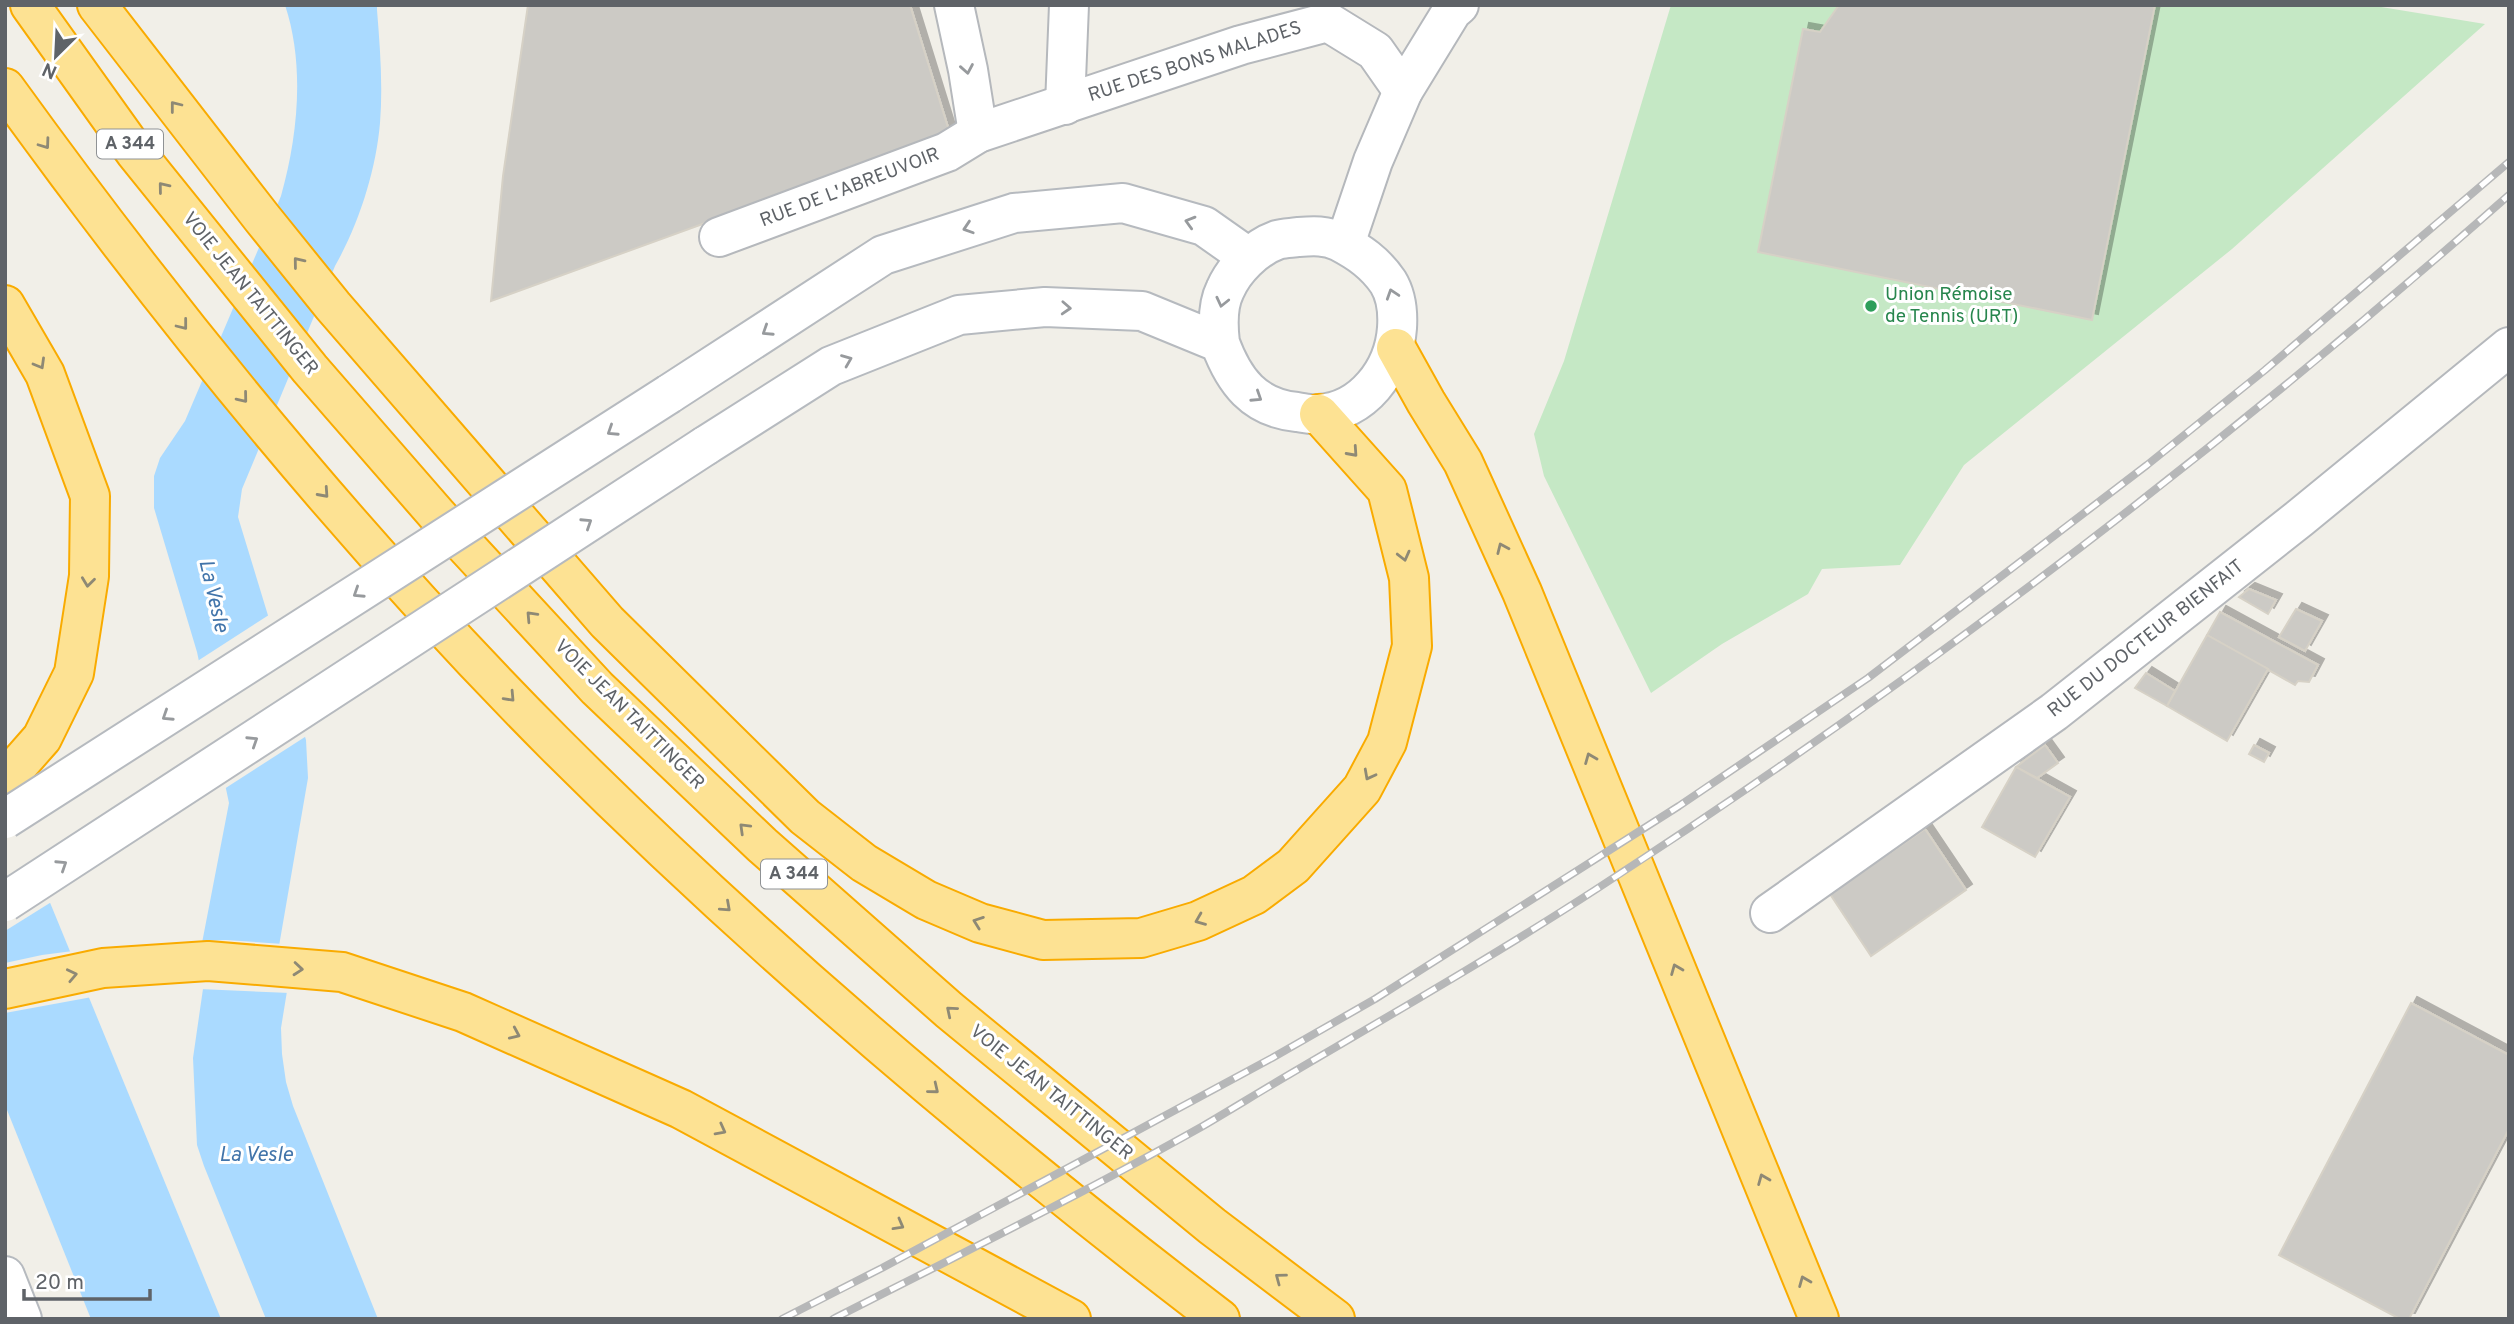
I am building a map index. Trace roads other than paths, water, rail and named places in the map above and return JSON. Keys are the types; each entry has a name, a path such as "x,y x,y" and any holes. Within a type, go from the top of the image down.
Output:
{"highway":[{"name":"VOIE JEAN TAITTINGER","path":"30,5 135,152 310,369 438,516 597,688 762,845 949,1010 1212,1226 1335,1319"},
{"path":"97,5 333,306 607,622 805,817 864,863 926,900 980,923 1044,940 1141,938 1198,921 1254,895 1293,866 1362,789 1387,741 1412,646 1409,578 1387,490 1319,414"},
{"path":"5,89 93,209 278,442 411,592 553,742 720,902 895,1056 1156,1270 1220,1319"},
{"path":"5,305 45,374 90,496 89,576 74,673 42,738 5,779"},
{"path":"1396,348 1463,462 1522,592 1819,1319"},
{"path":"5,989 103,968 208,961 342,972 475,1017 681,1108 1071,1319"}],"main road":[{"path":"954,5 978,133"},
{"path":"1065,104 1069,5"},
{"path":"1345,244 1373,161 1403,91 1452,10 1459,5"},
{"name":"RUE DES BONS MALADES","path":"1065,104 1241,45 1328,22 1376,51 1403,91"},
{"name":"RUE DE L'ABREUVOIR","path":"719,237 947,152 978,133 1065,104"},
{"path":"5,819 883,256 1014,213 1123,203 1203,226 1248,257"},
{"path":"1317,235 1334,238 1345,244 1362,253 1389,284 1398,312 1396,348 1385,372 1367,393 1343,408 1319,414 1279,410 1251,394 1230,369 1220,343 1218,321 1224,290 1248,257 1277,240 1317,235"},
{"path":"5,902 831,366 959,315 1045,307 1142,311 1220,343"},
{"name":"RUE DU DOCTEUR BIENFAIT","path":"1770,913 2054,712 2300,519 2509,347"},
{"path":"5,1276 22,1319"}],"water":[{"name":"La Vesle","path":"285,5 377,5 381,109 370,178 352,233 335,266 242,489 238,517 306,740 308,778 279,946 288,985 281,1028 286,1082 293,1106 378,1319 266,1319 197,1145 193,1058 204,982 202,943 229,803 197,652 154,508 154,476 160,458 185,421 281,196 292,149 297,100 295,52"},
{"path":"5,793 221,1319 91,1319 5,1105"}],"railway":[{"path":"782,1319 1272,1058 1375,999 1679,806 1868,678 2147,465 2265,370 2509,162"},
{"path":"833,1319 1203,1126 1520,938 1715,811 1949,646 2178,472 2290,382 2509,195"}],"place":[{"name":"Union Rémoise de Tennis (URT)","path":"1871,306"}]}
